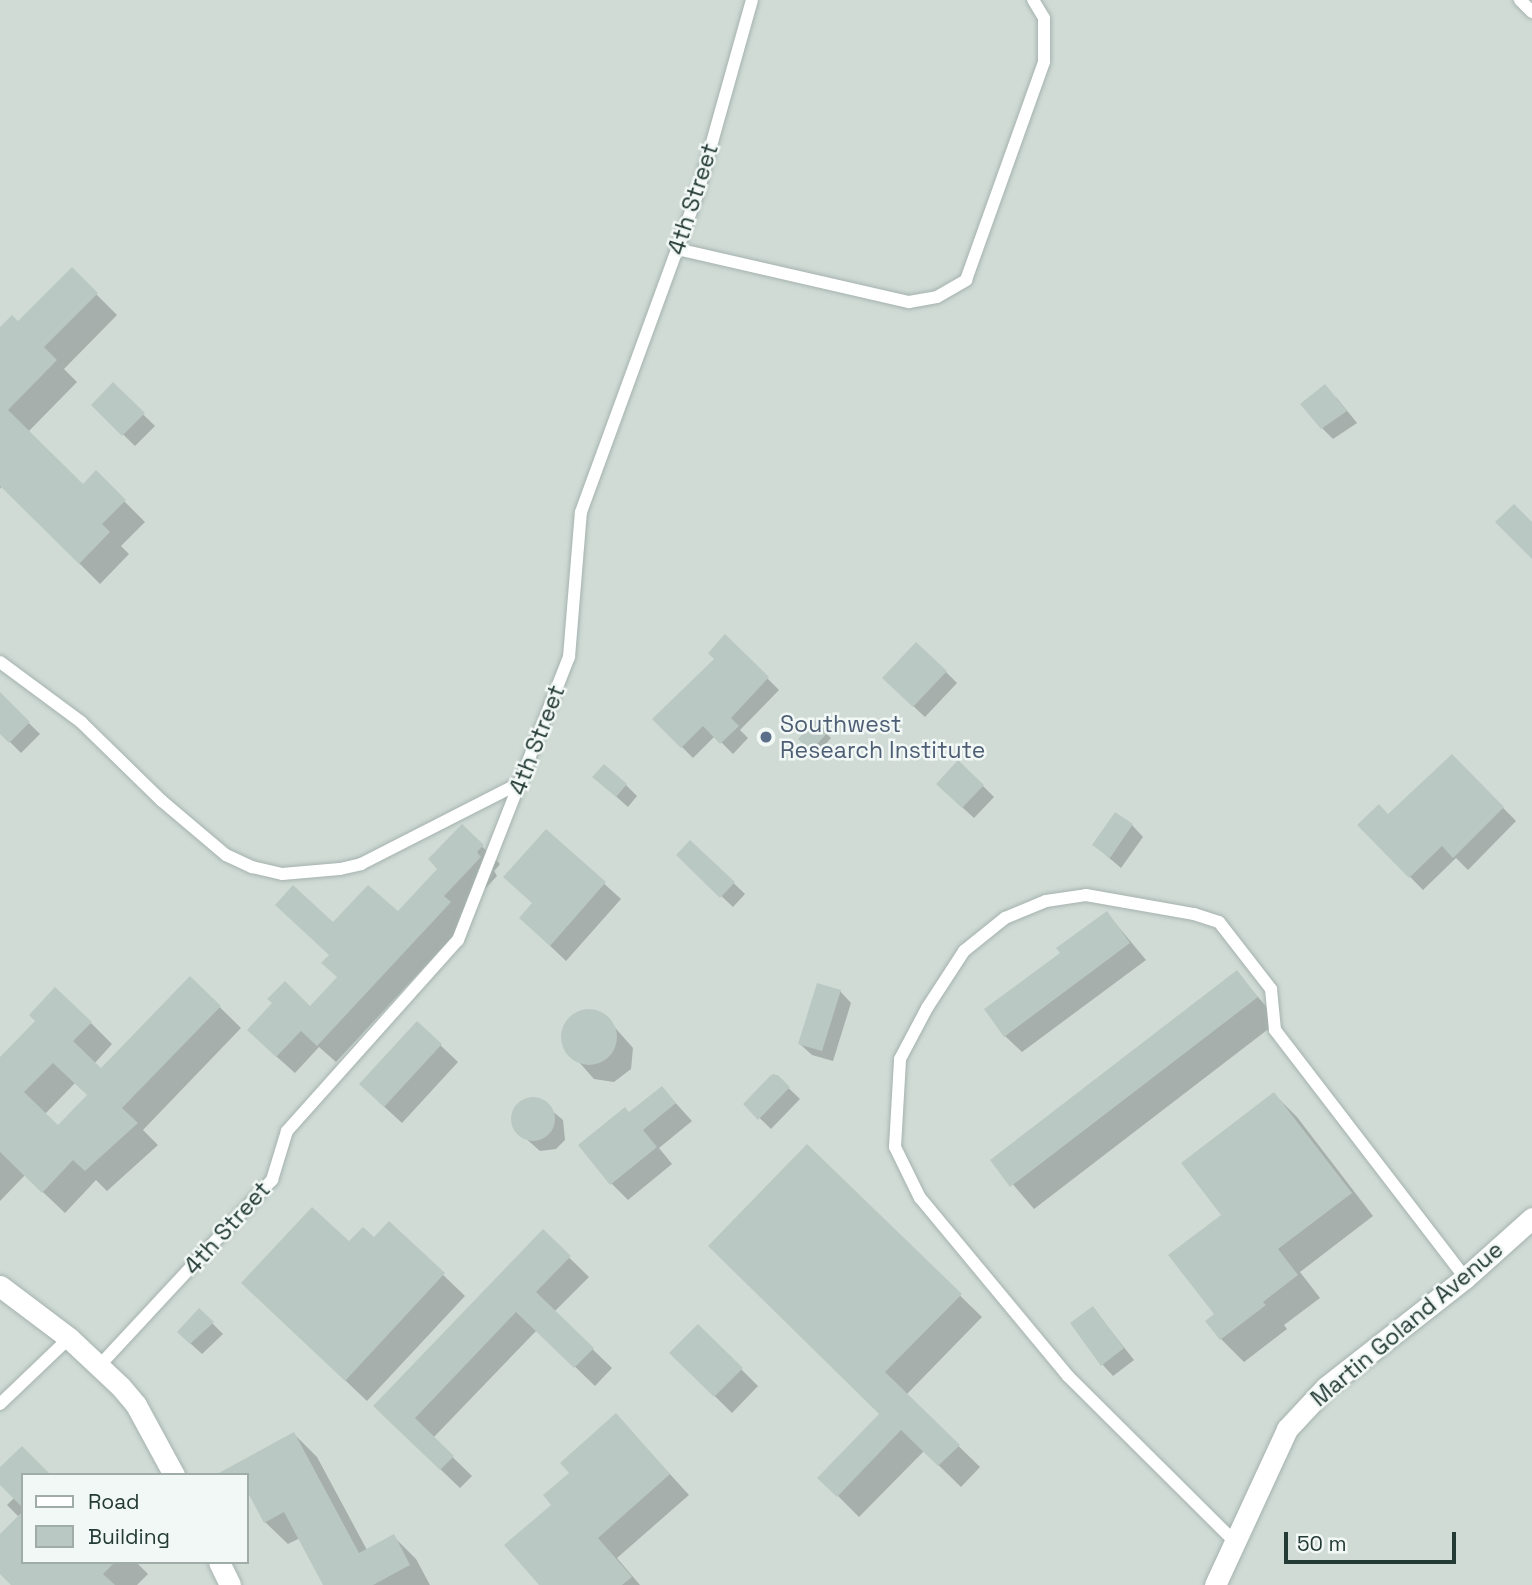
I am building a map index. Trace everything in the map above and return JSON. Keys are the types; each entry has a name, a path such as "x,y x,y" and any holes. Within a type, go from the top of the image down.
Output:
{"street":[{"name":"Martin Goland Avenue","path":"1215,1585 1287,1429 1326,1387 1465,1278 1532,1218"},
{"path":"0,1286 100,1365 136,1405 173,1473"},
{"path":"220,1564 230,1585"}],"lane":[{"name":"4th Street","path":"100,1365 272,1180 287,1132 458,940 569,657 581,512 698,192 752,0"},
{"path":"677,248 909,302 937,297 966,280 1044,62 1044,18 1032,0"},
{"path":"1520,0 1532,12"},
{"path":"0,662 80,722 162,801 226,855 252,867 282,874 340,869 361,864 520,783"},
{"path":"1234,1541 1068,1376 920,1198 895,1147 900,1059 927,1008 964,951 1005,918 1046,901 1086,895 1194,914 1219,922 1271,989 1275,1030 1465,1278"},
{"path":"0,1404 69,1338"}],"shaded area":[{"name":"Southwest Research Institute","path":"0,0 1532,0 1532,1585 0,1585"}],"building":[{"path":"72,267 98,293 44,347 57,360 8,410 83,484 96,470 126,500 102,524 110,532 79,564 0,486 0,327 12,315 18,321"},
{"path":"113,382 145,413 122,436 91,405"},
{"path":"1325,384 1347,411 1321,429 1300,404"},
{"path":"1514,504 1532,522 1532,559 1495,522"},
{"path":"725,634 769,677 731,718 739,726 720,744 703,726 681,748 652,719 714,659 708,653"},
{"path":"916,642 947,671 913,707 882,678"},
{"path":"0,692 30,722 9,743 0,734"},
{"path":"815,720 828,732 811,751 798,739"},
{"path":"1452,754 1504,807 1453,858 1442,846 1409,878 1357,825 1379,804 1388,814"},
{"path":"958,760 984,785 962,808 936,784"},
{"path":"604,764 627,784 616,797 592,777"},
{"path":"1115,812 1133,824 1110,858 1092,845"},
{"path":"462,824 484,845 477,852 481,857 444,896 451,902 317,1046 301,1031 276,1057 247,1030 272,1003 267,999 285,981 310,1006 337,977 321,963 329,955 275,905 293,885 333,922 368,885 398,911 437,869 428,859"},
{"path":"546,829 606,882 550,946 519,918 532,903 503,877"},
{"path":"690,840 735,882 720,898 676,855"},
{"path":"1107,911 1130,943 1004,1037 984,1009 1060,953 1056,948"},
{"path":"1237,970 1258,997 1010,1187 990,1160"},
{"path":"190,976 221,1006 122,1108 138,1123 85,1171 73,1160 42,1193 0,1152 0,1057 35,1021 29,1015 55,987 92,1022 73,1041 101,1068","holes":["53,1063 87,1095 58,1125 24,1092"]},
{"path":"817,983 841,990 822,1051 798,1044"},
{"path":"583,1009 595,1009 605,1013 613,1021 617,1037 613,1053 605,1061 595,1065 583,1065 573,1061 565,1053 561,1043 561,1031 565,1021 573,1013"},
{"path":"417,1021 442,1044 384,1107 359,1084"},
{"path":"771,1075 778,1075 790,1087 758,1120 743,1104"},
{"path":"662,1086 676,1103 643,1130 657,1147 610,1185 578,1145 625,1107 629,1112"},
{"path":"1274,1092 1352,1193 1278,1249 1298,1275 1263,1302 1266,1305 1220,1340 1205,1321 1214,1314 1168,1255 1221,1215 1181,1163"},
{"path":"533,1097 542,1098 549,1103 554,1110 554,1128 549,1135 542,1140 533,1141 524,1140 517,1135 512,1128 511,1119 512,1110 517,1103 524,1098"},
{"path":"807,1144 962,1294 885,1372 960,1445 938,1466 901,1430 837,1497 817,1478 879,1414 708,1246"},
{"path":"312,1207 349,1241 363,1227 374,1237 389,1221 445,1273 345,1381 241,1283"},
{"path":"543,1229 571,1256 536,1292 594,1348 574,1368 516,1312 415,1418 454,1456 440,1470 373,1406"},
{"path":"1093,1306 1124,1348 1101,1366 1070,1323"},
{"path":"199,1308 214,1322 190,1344 177,1332"},
{"path":"698,1324 743,1368 714,1397 669,1353"},
{"path":"616,1413 670,1474 598,1538 632,1577 622,1585 539,1585 504,1545 551,1505 543,1495 569,1473 560,1463"},
{"path":"294,1432 359,1553 394,1534 410,1565 373,1585 323,1585 284,1512 264,1523 248,1493 248,1473 219,1473"},
{"path":"22,1446 49,1473 21,1473 21,1506 0,1485 0,1467"},
{"path":"21,1513 21,1564 113,1564 103,1574 115,1585 11,1585 0,1574 0,1534"}],"place":[{"name":"Southwest Research Institute","path":"766,737"}]}
